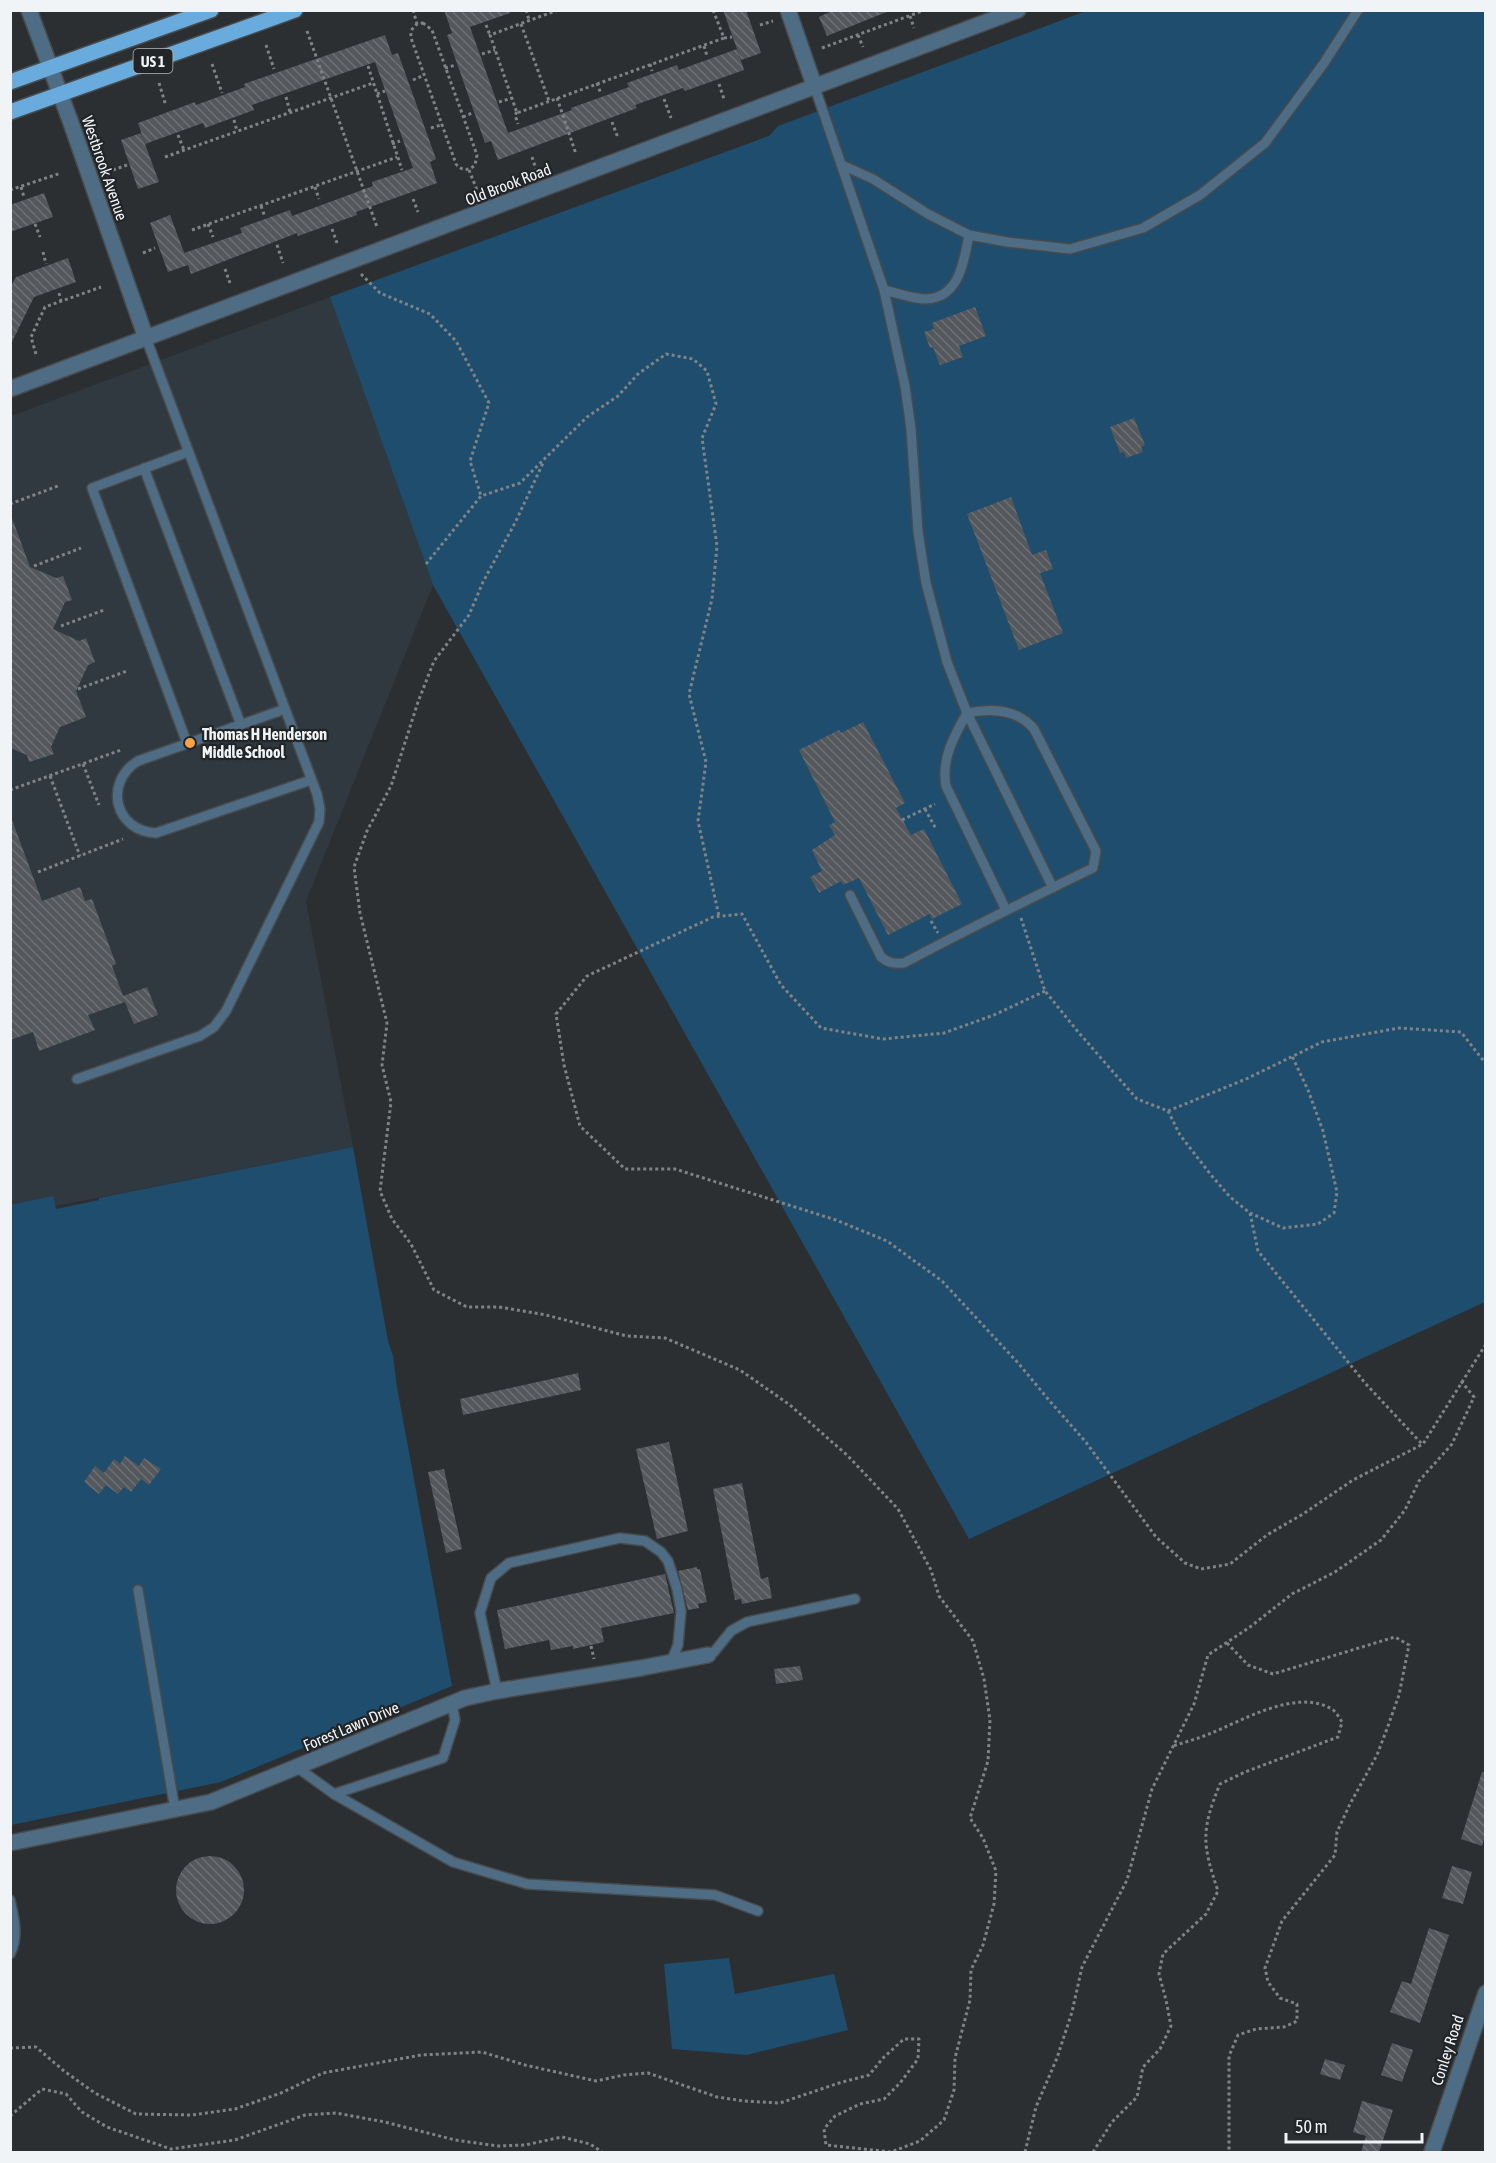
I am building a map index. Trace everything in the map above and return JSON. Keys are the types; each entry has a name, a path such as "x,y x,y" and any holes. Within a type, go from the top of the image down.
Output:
{"main road":[{"name":"US 1","path":"10,82 211,10"},
{"name":"US 1","path":"10,112 295,10"}],"street":[{"name":"Westbrook Avenue","path":"29,10 146,338"},
{"path":"788,10 815,88"},
{"name":"Old Brook Road","path":"10,389 1017,11"},
{"name":"Forest Lawn Drive","path":"10,1843 211,1802 452,1703 497,1691 708,1655"},
{"name":"Conley Road","path":"1432,2152 1485,1993"}],"lane":[{"path":"842,165 873,179 928,214 969,235 1070,249 1143,228 1200,195 1264,143 1324,63 1358,10"},
{"path":"815,88 884,290 905,386 911,429 918,532 928,591 947,662 967,713 1053,888"},
{"path":"884,290 924,299 943,295 956,282 961,272 969,235"},
{"path":"77,1079 200,1036 214,1027 221,1019 319,822 318,798 146,338"},
{"path":"187,743 92,488 188,452"},
{"path":"144,468 241,725"},
{"path":"285,709 138,761 128,767 117,791 126,821 135,829 156,833 311,780"},
{"path":"850,895 881,957 886,962 895,964 904,963 1094,868 1096,851 1034,729 1027,720 1005,712 986,709 967,713"},
{"path":"967,713 948,751 944,777 946,786 1006,910"},
{"path":"497,1691 480,1613 491,1578 509,1563 620,1538 645,1541 661,1552 668,1561 681,1611 678,1645 671,1662"},
{"path":"138,1590 176,1810"},
{"path":"708,1655 714,1652 730,1631 747,1622 855,1599"},
{"path":"334,1794 443,1758 455,1720 452,1703"},
{"path":"298,1768 334,1794 453,1862 527,1884 715,1895 758,1911"},
{"path":"10,1900 16,1930 15,1946 10,1954"}],"path":[{"path":"413,10 417,24"},
{"path":"526,10 530,21"},
{"path":"490,35 558,10"},
{"path":"713,10 724,38"},
{"path":"822,48 925,10"},
{"path":"910,16 914,28"},
{"path":"760,25 773,21"},
{"path":"423,23 431,28 445,68 477,157 475,165 469,169 462,169 456,164 441,125 411,38 410,32 417,24 423,23"},
{"path":"521,24 549,101"},
{"path":"486,25 517,112 518,124"},
{"path":"307,31 377,228"},
{"path":"858,35 863,47"},
{"path":"517,112 732,37"},
{"path":"266,45 274,69"},
{"path":"704,46 707,56"},
{"path":"482,54 495,50"},
{"path":"212,64 222,93"},
{"path":"650,64 652,71"},
{"path":"445,68 456,65"},
{"path":"368,66 402,171"},
{"path":"413,80 424,75"},
{"path":"165,157 373,82"},
{"path":"597,83 601,94"},
{"path":"159,84 166,106"},
{"path":"719,84 724,99"},
{"path":"377,94 385,91"},
{"path":"286,97 290,112"},
{"path":"499,102 512,98"},
{"path":"557,98 576,154"},
{"path":"664,99 671,118"},
{"path":"463,117 474,112"},
{"path":"234,120 237,131"},
{"path":"612,122 618,138"},
{"path":"431,129 441,125"},
{"path":"178,135 184,150"},
{"path":"392,144 400,141"},
{"path":"192,230 397,157"},
{"path":"532,157 536,169"},
{"path":"113,170 126,165"},
{"path":"469,169 477,190"},
{"path":"10,190 61,173"},
{"path":"20,187 24,197"},
{"path":"315,187 319,199"},
{"path":"413,199 418,212"},
{"path":"261,206 265,217"},
{"path":"35,224 40,237"},
{"path":"208,225 213,237"},
{"path":"332,229 337,243"},
{"path":"277,245 283,262"},
{"path":"143,253 155,248"},
{"path":"43,252 46,264"},
{"path":"349,262 380,293 430,314 456,341 489,403 470,461 481,496"},
{"path":"225,269 230,283"},
{"path":"36,354 31,339 45,307 101,287"},
{"path":"59,293 61,301"},
{"path":"34,317 39,320"},
{"path":"426,564 481,496 520,483 587,417 618,396 638,374 666,354 693,360 707,371 716,404 702,438 717,546 712,599 689,694 706,762 698,821 719,916"},
{"path":"10,2048 36,2048 95,2093 136,2114 192,2115 235,2109 281,2093 323,2073 421,2055 482,2052 525,2065 596,2081 648,2073 717,2097 780,2103 869,2075 904,2039 919,2039 918,2059 900,2083 884,2099 860,2104 835,2116 824,2129 826,2145 891,2152 920,2141 944,2120 951,2100 954,2090 955,2058 970,2000 971,1970 982,1945 994,1904 996,1871 983,1838 970,1818 988,1761 990,1720 984,1679 973,1641 939,1596 931,1570 898,1509 848,1456 823,1434 790,1405 740,1370 665,1338 627,1336 546,1315 499,1307 467,1307 434,1290 411,1244 392,1218 380,1191 391,1102 382,1065 387,1023 360,913 354,867 367,831 391,786 434,661 469,615 483,582 515,523 544,461"},
{"path":"10,504 58,486"},
{"path":"34,566 81,548"},
{"path":"61,626 104,610"},
{"path":"78,689 127,671"},
{"path":"10,790 121,750"},
{"path":"83,764 99,805"},
{"path":"50,776 80,856"},
{"path":"903,820 935,804"},
{"path":"925,809 936,828"},
{"path":"38,872 123,839"},
{"path":"1016,905 1045,991 1079,1034 1137,1099 1168,1111 1180,1135 1230,1197 1250,1214 1283,1228 1318,1224 1334,1213 1337,1192 1323,1131 1292,1056"},
{"path":"1045,991 994,1015 944,1034 883,1039 821,1028 781,985 742,914 719,916 703,922 587,976 556,1014 564,1065 580,1126 625,1169 675,1169 836,1220 887,1241 942,1281 1019,1364 1085,1441 1156,1537 1185,1563 1201,1569 1230,1564 1267,1535 1353,1480 1423,1444 1485,1344"},
{"path":"931,921 938,934"},
{"path":"1168,1111 1322,1042 1399,1028 1461,1032 1485,1064"},
{"path":"1250,1214 1258,1251 1365,1383 1423,1444"},
{"path":"1025,2152 1036,2106 1057,2058 1072,2012 1082,1966 1127,1880 1152,1790 1194,1704 1208,1655 1292,1594 1335,1572 1381,1540 1405,1510 1419,1481 1452,1444 1474,1397 1461,1381"},
{"path":"1227,1643 1248,1665 1273,1674 1395,1637 1409,1645 1399,1695 1392,1716 1377,1755 1337,1832 1335,1855 1282,1921 1264,1968 1268,1983 1280,1998 1297,2004 1297,2021 1284,2027 1256,2029 1238,2035 1228,2056 1229,2152"},
{"path":"591,1646 596,1666"},
{"path":"1093,2152 1112,2122 1137,2097 1143,2067 1160,2049 1171,2026 1159,1974 1163,1954 1206,1914 1218,1891 1207,1860 1205,1828 1220,1784 1245,1772 1338,1737 1342,1722 1332,1708 1310,1702 1282,1705 1173,1746"},
{"path":"10,2116 42,2089 66,2094 82,2112 107,2127 171,2149 235,2140 305,2115 336,2113 385,2122 455,2140 498,2146 525,2145 562,2137 590,2144 602,2152"}],"shaded area":[{"path":"1086,11 1485,11 1485,1302 969,1539 433,585 330,297 769,136 778,126"},
{"name":"Thomas H Henderson Middle School","path":"330,297 433,585 306,901 353,1147 11,1215 11,416"},
{"path":"353,1147 452,1686 221,1782 11,1825 10,1205 53,1196 56,1209 99,1200 99,1198"},
{"path":"729,1958 735,1994 834,1974 848,2030 747,2055 672,2049 664,1964"}],"building":[{"path":"444,10 510,10 510,13 470,27 508,133 572,110 571,108 629,87 627,83 677,65 679,70 737,49 744,70 685,91 683,88 635,105 637,108 498,160 491,141 485,143 447,35 452,33"},
{"path":"723,10 746,10 761,53 741,60"},
{"path":"834,10 889,11 827,36 819,17"},
{"path":"385,35 392,55 398,53 436,159 430,162 437,183 356,212 357,215 298,236 297,233 191,274 188,265 168,272 150,223 170,215 184,253 242,233 240,228 290,210 292,216 373,186 372,182 413,168 375,62 252,105 254,110 205,128 203,123 145,144 138,123 195,102 196,105 245,87 244,84"},
{"path":"141,133 159,182 138,189 121,140"},
{"path":"44,193 53,217 10,232 10,205"},
{"path":"68,258 76,282 34,297 10,346 10,288 16,277"},
{"path":"975,307 986,336 959,346 963,357 940,365 924,332 934,329 932,323"},
{"path":"1134,418 1145,445 1141,447 1143,452 1126,458 1124,452 1120,453 1110,427"},
{"path":"1011,497 1032,555 1046,550 1053,569 1040,573 1063,633 1019,650 967,514"},
{"path":"12,518 30,567 56,578 63,576 72,600 65,602 53,629 79,641 86,638 95,662 88,665 76,691 86,717 60,727 51,747 54,754 29,762 27,755 10,748"},
{"path":"863,722 905,803 896,808 911,835 924,829 962,904 932,919 930,914 888,935 859,878 843,885 841,881 819,893 810,877 822,871 812,850 835,835 829,825 835,822 799,750 839,730 841,733"},
{"path":"10,820 12,820 42,901 80,887 85,901 92,899 116,964 112,966 123,996 147,987 158,1015 134,1024 125,1002 88,1015 95,1030 39,1051 33,1032 10,1040"},
{"path":"578,1373 581,1390 463,1415 460,1399"},
{"path":"669,1442 688,1531 657,1539 636,1449"},
{"path":"125,1456 139,1466 144,1458 161,1469 149,1485 141,1479 131,1492 124,1487 118,1494 106,1485 99,1494 84,1482 95,1466 104,1473 114,1459 120,1464"},
{"path":"444,1469 462,1549 446,1553 428,1472"},
{"path":"742,1483 761,1579 768,1577 772,1598 742,1604 741,1599 735,1600 713,1489"},
{"path":"697,1567 700,1569 707,1602 698,1604 699,1608 688,1610 678,1571"},
{"path":"665,1574 674,1613 601,1628 604,1642 573,1649 573,1646 551,1650 549,1640 505,1649 497,1610"},
{"path":"800,1666 803,1680 776,1684 774,1669"},
{"path":"1482,1772 1485,1772 1485,1835 1482,1846 1461,1839"},
{"path":"210,1856 223,1859 234,1866 241,1877 244,1890 241,1903 234,1914 223,1921 210,1924 197,1921 186,1914 179,1903 176,1890 179,1877 186,1866 197,1859"},
{"path":"1452,1866 1472,1872 1463,1904 1442,1898"},
{"path":"1429,1928 1449,1935 1420,2023 1390,2012 1402,1981 1411,1984"},
{"path":"1392,2043 1413,2050 1402,2082 1381,2075"},
{"path":"1325,2059 1345,2065 1340,2080 1320,2074"},
{"path":"1362,2101 1393,2110 1379,2152 1361,2152 1366,2136 1353,2132"}],"place":[{"name":"Thomas H Henderson Middle School","path":"190,743"}]}
